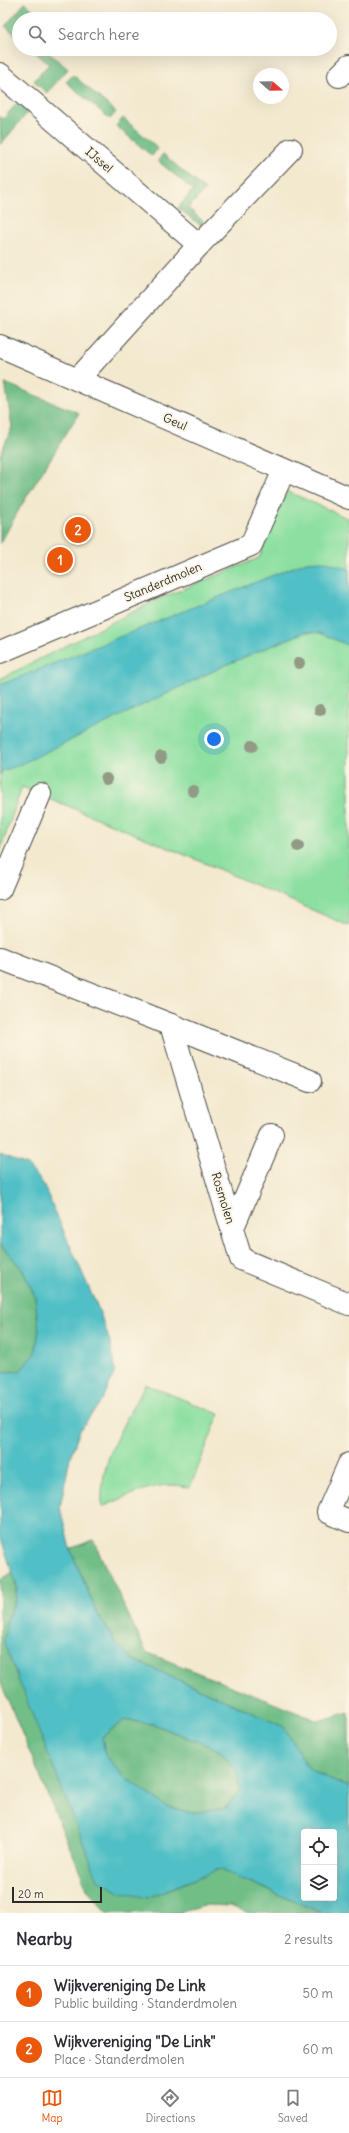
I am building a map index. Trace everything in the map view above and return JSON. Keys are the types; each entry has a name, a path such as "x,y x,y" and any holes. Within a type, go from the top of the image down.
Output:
{"street":[{"name":"IJssel","path":"0,74 199,245"},
{"path":"78,379 199,245 291,149"},
{"name":"Geul","path":"0,346 349,498"},
{"name":"Standerdmolen","path":"0,652 251,545 284,470"},
{"path":"0,888 40,794"},
{"path":"0,958 310,1081"},
{"name":"Rosmolen","path":"171,1025 242,1259 349,1304"},
{"path":"232,1230 272,1135"},
{"path":"349,1464 328,1512 349,1521"}],"green space":[{"path":"25,3 36,12 17,12"},
{"path":"12,18 12,32 5,26"},
{"path":"39,56 53,56 68,69 47,93 34,81 49,64"},
{"path":"73,75 116,112 110,119 66,82"},
{"path":"18,102 29,111 1,144 0,116 3,119"},
{"path":"123,118 158,148 152,156 116,126"},
{"path":"163,154 205,190 188,208 205,223 200,225 178,208 193,190 158,161"},
{"path":"5,383 79,413 21,506 0,544 0,455 12,427"},
{"path":"287,491 349,519 349,926 207,864 22,787 0,851 0,679 154,601 259,558"},
{"path":"0,1244 22,1269 35,1296 39,1330 35,1354 20,1371 3,1372 0,1368"},
{"path":"145,1384 219,1414 190,1488 179,1485 156,1487 102,1507 104,1473 114,1443"},
{"path":"93,1540 146,1652 318,1721 349,1712 349,1787 310,1770 283,1727 132,1659 114,1641 98,1615 70,1549"},
{"path":"14,1573 16,1593 6,1623 147,1898 219,1869 322,1913 248,1913 230,1906 207,1905 178,1913 107,1913 88,1891 0,1681 0,1579"},
{"path":"124,1720 153,1724 219,1750 237,1771 240,1791 226,1808 191,1813 166,1806 123,1776 105,1755 102,1737"}],"water":[{"path":"323,561 349,569 349,646 320,633 305,632 228,664 17,766 2,771 0,775 0,685 306,562"},
{"path":"0,1154 27,1165 42,1182 100,1313 110,1342 115,1371 103,1399 80,1430 70,1458 60,1507 70,1549 98,1615 114,1641 132,1659 284,1727 310,1770 349,1787 349,1913 322,1913 219,1869 147,1898 118,1891 98,1880 4,1643 6,1623 16,1599 17,1586 0,1536 0,1368 3,1372 20,1371 35,1353 39,1330 35,1296 22,1269 0,1244","holes":["124,1720 153,1724 219,1750 237,1771 240,1791 226,1808 191,1813 166,1806 123,1776 105,1755 102,1737"]}],"place":[{"name":"Wijkvereniging \"De Link\"","path":"78,530"},
{"name":"Wijkvereniging De Link","path":"60,560"}]}
